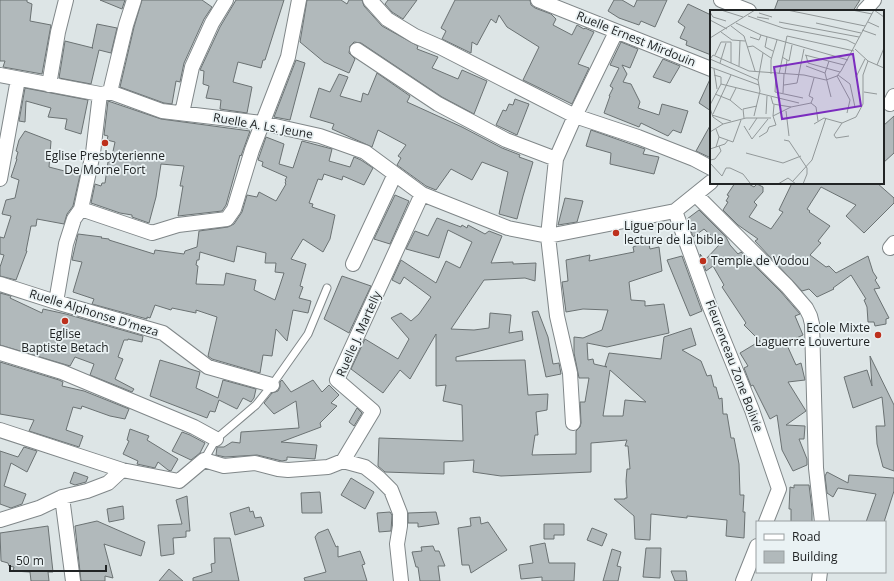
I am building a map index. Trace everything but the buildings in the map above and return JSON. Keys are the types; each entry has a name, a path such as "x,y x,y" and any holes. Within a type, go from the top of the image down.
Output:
{"street":[{"path":"49,85 58,32 66,0"},
{"path":"56,302 66,244 74,219 81,209 105,93 134,0"},
{"path":"182,113 192,67 212,23 226,0"},
{"path":"81,209 152,233 178,225 227,219 234,209 242,178 288,58 299,0"},
{"path":"370,0 388,19 415,36 440,47 575,116 638,137 694,159 710,167"},
{"name":"Ruelle Ernest Mirdouin","path":"538,0 710,69"},
{"path":"720,0 746,10"},
{"path":"865,10 874,0"},
{"path":"573,423 570,373 557,316 548,236 556,159 616,32"},
{"path":"357,50 438,104 506,140 556,159"},
{"name":"Ruelle A. Ls. Jeune","path":"0,75 49,85 105,93 162,111 262,123 320,136 365,152 422,194 508,228 548,236 675,211 710,183"},
{"path":"0,179 18,79"},
{"path":"353,264 395,174"},
{"name":"Ruelle J. Martelly","path":"343,461 351,445 373,411 337,380 422,194"},
{"path":"696,194 787,286 806,308 810,316 812,324 816,468 822,521"},
{"name":"Fleurenceau Zone Bolivie","path":"675,211 710,307 752,410 779,489 766,521"},
{"name":"Ruelle Alphonse D'meza","path":"0,284 163,334 208,367 272,385"},
{"path":"0,353 62,372 194,427 216,439"},
{"path":"0,430 122,470 179,481 204,460 224,466 255,463 288,470 328,467 343,461 365,467 380,478 391,490 400,513 400,526 397,544 401,581"},
{"path":"0,520 39,508 62,497 87,491 108,483 122,470"},
{"path":"62,497 73,581"},
{"path":"743,581 756,548"}],"lane":[{"path":"204,460 216,439 256,405 272,385 308,334 327,288"}],"place":[{"name":"Eglise Presbyterienne De Morne Fort","path":"105,143"},
{"name":"Ligue pour la lecture de la bible","path":"616,233"},
{"name":"Temple de Vodou","path":"703,261"},
{"name":"Eglise Baptiste Betach","path":"65,321"},
{"name":"Ecole Mixte Laguerre Louverture","path":"878,335"}]}
